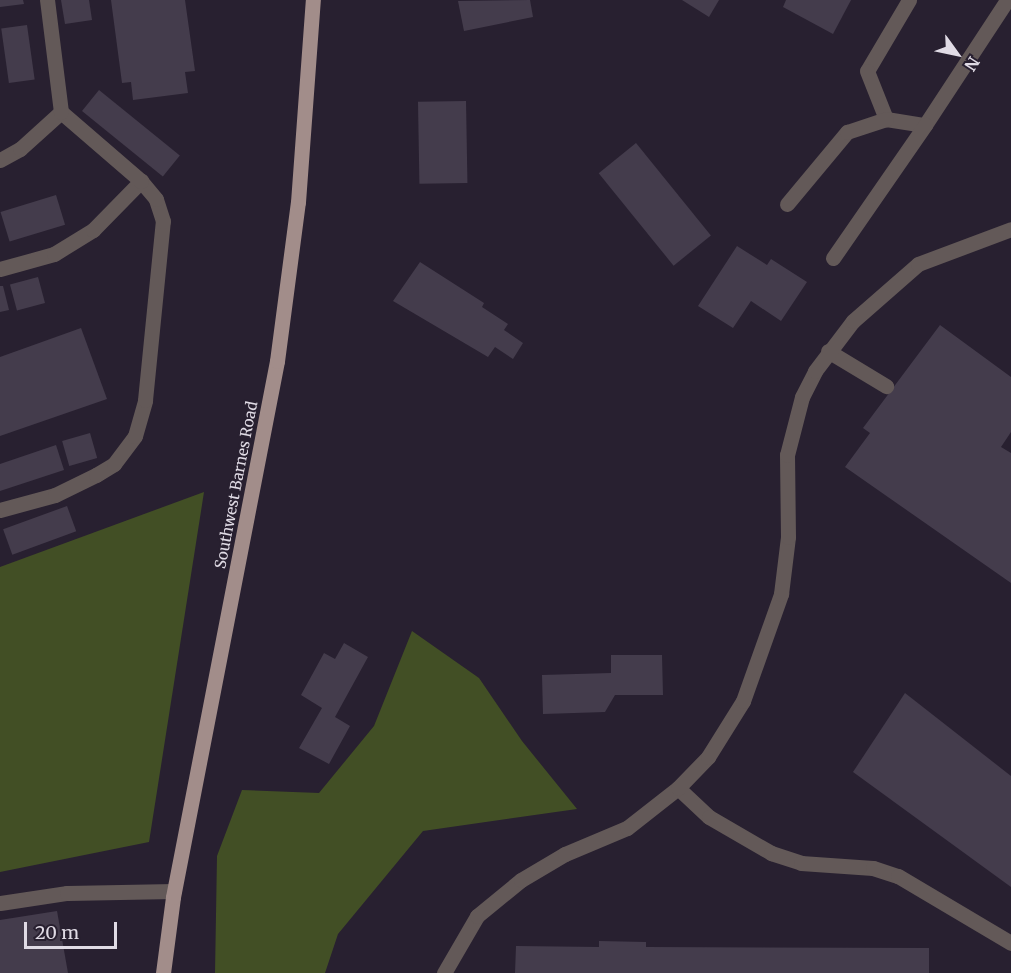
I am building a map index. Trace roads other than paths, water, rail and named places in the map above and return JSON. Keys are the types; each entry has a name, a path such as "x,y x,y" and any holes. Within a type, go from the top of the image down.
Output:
{"main road":[{"name":"Southwest Barnes Road","path":"163,973 174,891 277,361 299,192 313,0"}],"street":[{"path":"0,510 55,495 96,475 114,464 135,436 145,400 163,221 156,199 141,181 61,112 47,0"},
{"path":"886,119 867,71 909,0"},
{"path":"832,258 925,125 1007,0"},
{"path":"0,160 20,149 61,112"},
{"path":"788,204 847,132 886,119 925,125"},
{"path":"0,269 54,254 93,230 141,181"},
{"path":"444,973 477,916 521,880 565,854 627,828 678,788 708,757 738,710 768,638 781,594 785,563 785,481 793,426 802,397 828,351 853,321 918,264 1009,233"},
{"path":"828,351 886,386"},
{"path":"678,788 709,816 771,854 801,863 873,868 898,876 1011,943"},
{"path":"0,903 67,893 174,891"}]}
